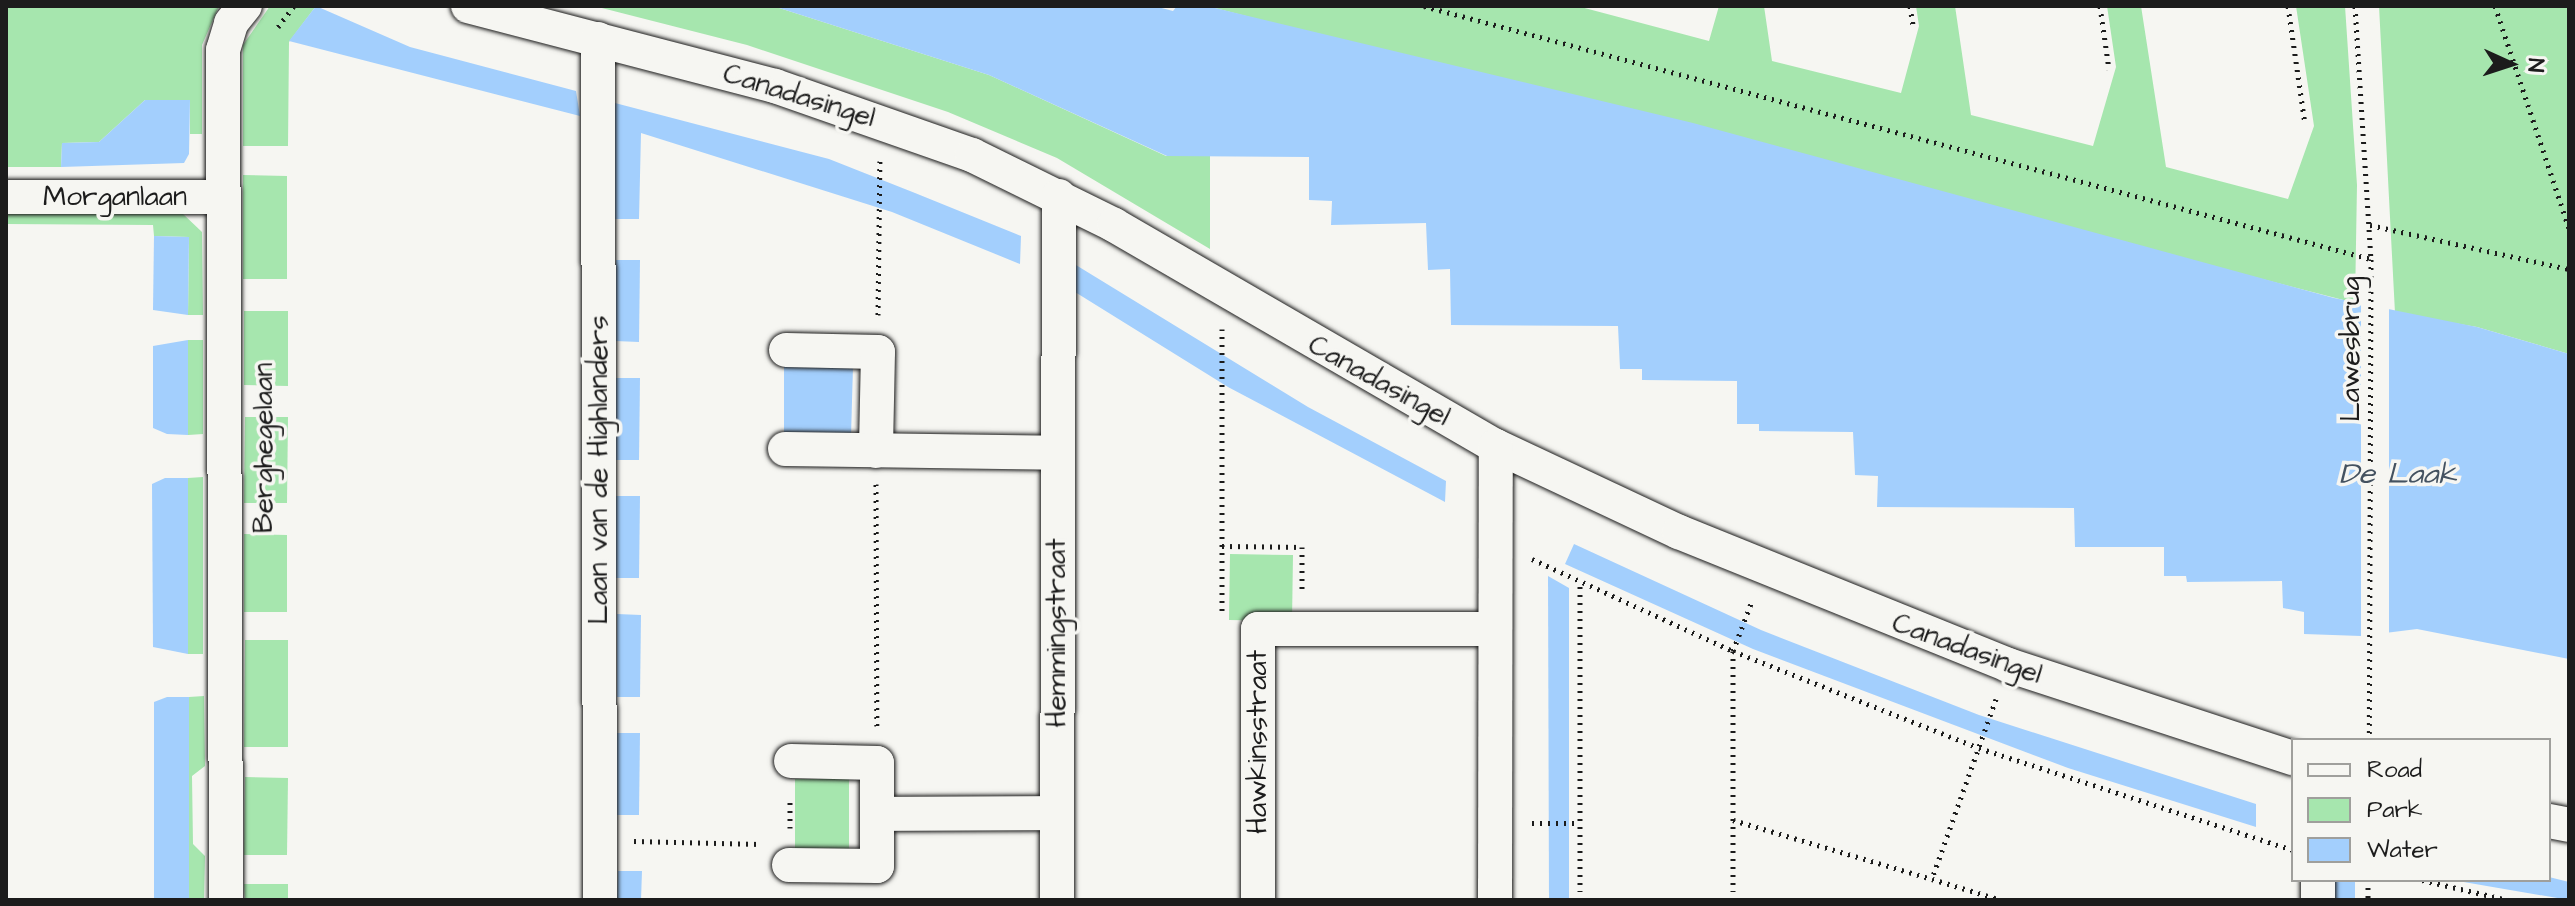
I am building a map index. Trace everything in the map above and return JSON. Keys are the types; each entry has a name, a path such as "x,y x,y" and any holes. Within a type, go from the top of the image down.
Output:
{"street":[{"name":"Berghegelaan","path":"226,900 223,50 231,23 245,6"},
{"name":"Canadasingel","path":"468,6 598,39 881,120 1059,196 1496,446 1679,532 1877,616 2094,696 2291,757"},
{"name":"Laan van de Highlanders","path":"598,39 600,900"},
{"name":"Hemmingstraat","path":"1057,900 1059,196"},
{"name":"Morganlaan","path":"6,197 224,197"},
{"path":"786,350 878,352 876,451"},
{"path":"1495,900 1496,446"},
{"path":"785,449 1057,453"},
{"name":"Hawkinsstraat","path":"1258,900 1258,629 1495,629"},
{"path":"784,851 877,866 877,763 791,761"},
{"path":"877,814 1057,813"}],"path":[{"path":"271,36 294,6"},
{"path":"1424,6 2371,259"},
{"path":"1910,6 1913,26"},
{"path":"2100,6 2109,69"},
{"path":"2288,6 2305,124"},
{"name":"Lawesbrug","path":"2355,6 2371,259 2369,738"},
{"path":"2495,6 2569,229"},
{"path":"878,352 879,179"},
{"path":"2370,225 2569,269"},
{"path":"1221,384 1222,356"},
{"path":"876,451 877,763"},
{"path":"1495,542 1733,651 1979,748 2291,849"},
{"path":"1222,546 1302,547 1302,629"},
{"path":"1580,582 1580,900"},
{"path":"1733,900 1733,651 1743,621"},
{"path":"1932,879 1989,719"},
{"path":"599,841 784,851 791,761"},
{"path":"1733,820 2001,900"},
{"path":"1549,823 1579,823"},
{"path":"2431,882 2508,900"}],"green space":[{"path":"6,6 219,6 202,45 202,134 190,134 190,100 145,100 99,142 62,143 61,167 6,167"},
{"path":"270,6 316,6 289,42 288,146 243,146 243,45"},
{"path":"594,6 773,6 989,75 1166,156 1210,156 1210,249 1057,158 948,112 747,45"},
{"path":"1207,6 1577,6 1709,41 1719,6 1764,6 1772,61 1901,93 1919,26 1916,6 1955,6 1971,115 2093,146 2116,67 2107,6 2141,6 2166,167 2288,199 2314,126 2296,6 2345,6 2357,185 2355,303"},
{"path":"2379,6 2569,6 2569,354 2477,327 2395,313"},
{"path":"243,175 287,176 287,279 243,279"},
{"path":"182,213 202,232 203,315 188,315 189,237 154,236 153,225 6,224 6,214"},
{"path":"244,311 288,311 288,386 244,385"},
{"path":"188,340 203,340 203,434 188,435"},
{"path":"245,417 288,417 287,503 244,503"},
{"path":"203,477 203,654 188,654 188,478"},
{"path":"244,534 287,535 287,612 244,612"},
{"path":"1230,554 1293,555 1292,621 1229,620"},
{"path":"245,640 288,640 288,747 244,747"},
{"path":"204,696 205,766 192,776 193,844 205,856 204,900 189,900 189,697"},
{"path":"245,777 288,778 287,855 244,855"},
{"path":"795,779 849,779 849,849 795,848"},
{"path":"244,884 288,884 288,900 245,900"}],"water":[{"path":"316,6 410,47 576,91 580,116 289,41"},
{"name":"De Laak","path":"773,6 1154,6 1173,11 1177,6 1207,6 1693,123 2334,298 2477,327 2569,354 2569,659 2417,629 2361,636 2304,634 2304,612 2283,608 2282,581 2187,582 2186,576 2164,576 2164,547 2075,547 2074,508 1877,507 1878,476 1855,475 1853,432 1759,431 1759,424 1737,424 1737,381 1642,380 1642,369 1620,369 1618,326 1451,325 1450,269 1428,270 1426,223 1331,225 1332,201 1309,200 1309,157 1167,156 989,75"},
{"path":"145,100 190,100 189,154 184,163 61,167 62,143 99,142"},
{"path":"615,103 829,159 915,193 1021,236 1020,264 892,212 641,133 639,219 613,219"},
{"path":"154,236 189,237 188,315 153,310"},
{"path":"616,260 640,260 639,342 615,341"},
{"path":"1071,262 1308,407 1446,481 1445,502 1228,387 1075,292"},
{"path":"188,340 188,435 167,434 153,428 153,346"},
{"path":"784,365 853,366 851,436 784,435"},
{"path":"616,378 640,378 639,460 615,460"},
{"path":"165,478 188,478 188,654 153,647 152,484"},
{"path":"616,496 640,496 639,578 615,578"},
{"path":"1574,544 1761,630 1979,715 2256,804 2256,827 2068,768 1753,649 1565,564"},
{"path":"1548,576 1569,588 1569,900 1549,900"},
{"path":"617,614 641,615 640,697 617,697"},
{"path":"167,697 189,697 189,900 154,900 154,702"},
{"path":"616,733 640,733 639,815 615,815"},
{"path":"618,871 642,871 641,900 617,900"},
{"path":"2551,878 2569,882 2569,900 2464,882 2551,882"},
{"path":"2333,882 2355,882 2355,900 2333,900"}],"pier":[{"path":"2361,300 2389,307 2389,637 2361,640"}]}
